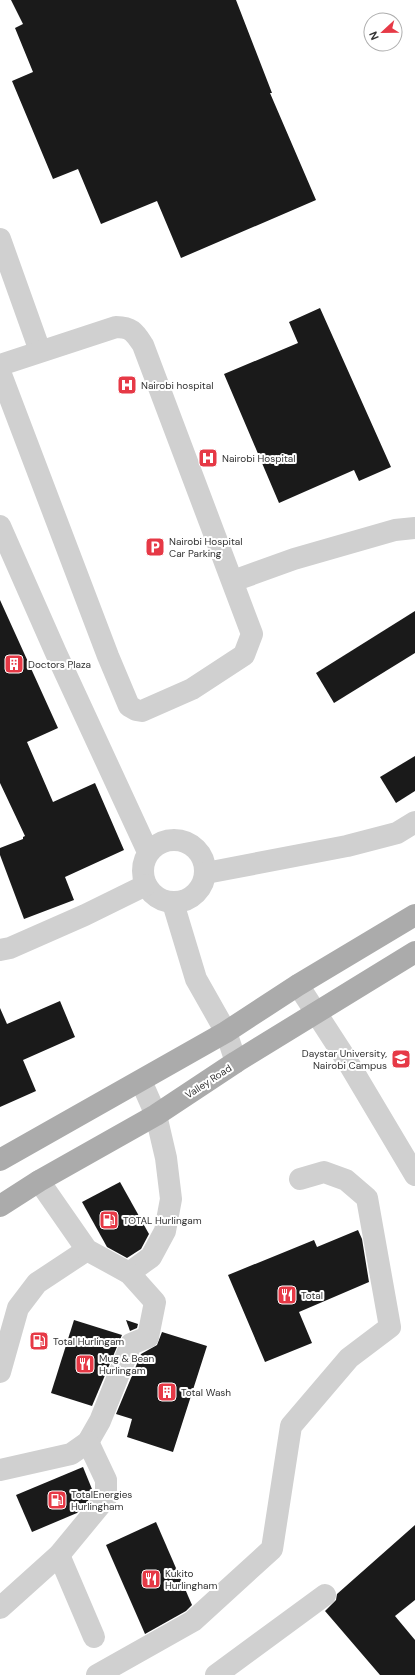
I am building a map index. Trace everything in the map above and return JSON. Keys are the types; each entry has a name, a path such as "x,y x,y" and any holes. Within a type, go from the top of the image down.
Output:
{"main road":[{"path":"0,1160 226,1032 298,985 415,915"},
{"name":"Valley Road","path":"0,1206 39,1181 156,1115 236,1062 415,952"}],"lane":[{"path":"0,239 40,351"},
{"path":"0,365 116,327 126,327 135,333 143,346 252,634 244,656 192,689 142,711 136,710 129,706 105,649 0,372"},
{"path":"0,526 56,653 148,852"},
{"path":"233,581 294,559 395,530 415,528"},
{"path":"206,873 347,846 397,833 415,822"},
{"path":"177,840 192,845 203,857 206,873 201,889 189,900 173,903 157,898 146,885 143,868 148,852 161,842 177,840"},
{"path":"0,950 10,948 85,915 146,885"},
{"path":"173,903 196,979 226,1032 236,1062"},
{"path":"298,985 317,1012 415,1175"},
{"path":"129,1273 151,1257 165,1230 171,1199 166,1158 156,1115 141,1081"},
{"path":"97,1675 192,1621 272,1549 291,1426 349,1358 390,1327 367,1198 346,1180 324,1172 300,1179"},
{"path":"0,1470 71,1454 88,1442 100,1421 131,1344 148,1336 154,1302 129,1273 86,1250 39,1181"},
{"path":"0,1372 18,1308 37,1283 86,1250"},
{"path":"0,1608 59,1554 106,1498 106,1480 88,1442"},
{"path":"59,1554 94,1637"},
{"path":"216,1675 325,1595"}],"building":[{"path":"11,0 236,0 272,93 270,93 316,200 181,258 157,201 101,224 78,169 53,179 12,81 33,72 15,28 23,24"},
{"path":"320,308 391,467 359,481 354,470 279,503 224,374 298,343 289,322"},
{"path":"0,600 58,728 27,742 53,802 95,783 124,850 65,877 74,900 24,919 0,855 0,848 23,839 25,836 0,783"},
{"path":"415,611 415,653 334,703 316,673"},
{"path":"415,756 415,791 396,803 380,777"},
{"path":"60,1001 75,1037 23,1060 36,1091 0,1107 0,1008 7,1024"},
{"path":"120,1182 149,1234 141,1249 127,1258 107,1247 82,1202"},
{"name":"Total","path":"358,1230 362,1239 369,1282 299,1312 312,1343 265,1362 228,1275 314,1240 317,1247"},
{"name":"Mug & Bean Hurlingam","path":"74,1320 122,1335 92,1406 51,1393"},
{"path":"126,1320 138,1324 137,1328 130,1331"},
{"name":"Total Wash","path":"162,1332 207,1346 173,1452 127,1437 132,1419 116,1414 141,1354 157,1345"},
{"name":"TotalEnergies Hurlingham","path":"83,1467 94,1494 77,1513 32,1532 16,1495"},
{"name":"Kukito Hurlingham","path":"156,1522 192,1605 186,1611 145,1634 106,1545"},
{"path":"415,1525 415,1600 395,1616 415,1640 415,1675 380,1675 325,1611 336,1600 337,1594"}],"place":[{"name":"Nairobi hospital","path":"127,385"},
{"name":"Nairobi Hospital","path":"208,458"},
{"name":"Nairobi Hospital Car Parking","path":"155,547"},
{"name":"Doctors Plaza","path":"14,664"},
{"name":"Daystar University, Nairobi Campus","path":"401,1059"},
{"name":"TOTAL Hurlingam","path":"109,1220"},
{"name":"Total","path":"287,1295"},
{"name":"Total Hurlingam","path":"39,1341"},
{"name":"Mug & Bean Hurlingam","path":"85,1364"},
{"name":"Total Wash","path":"167,1392"},
{"name":"TotalEnergies Hurlingham","path":"57,1500"},
{"name":"Kukito Hurlingham","path":"151,1579"}]}
